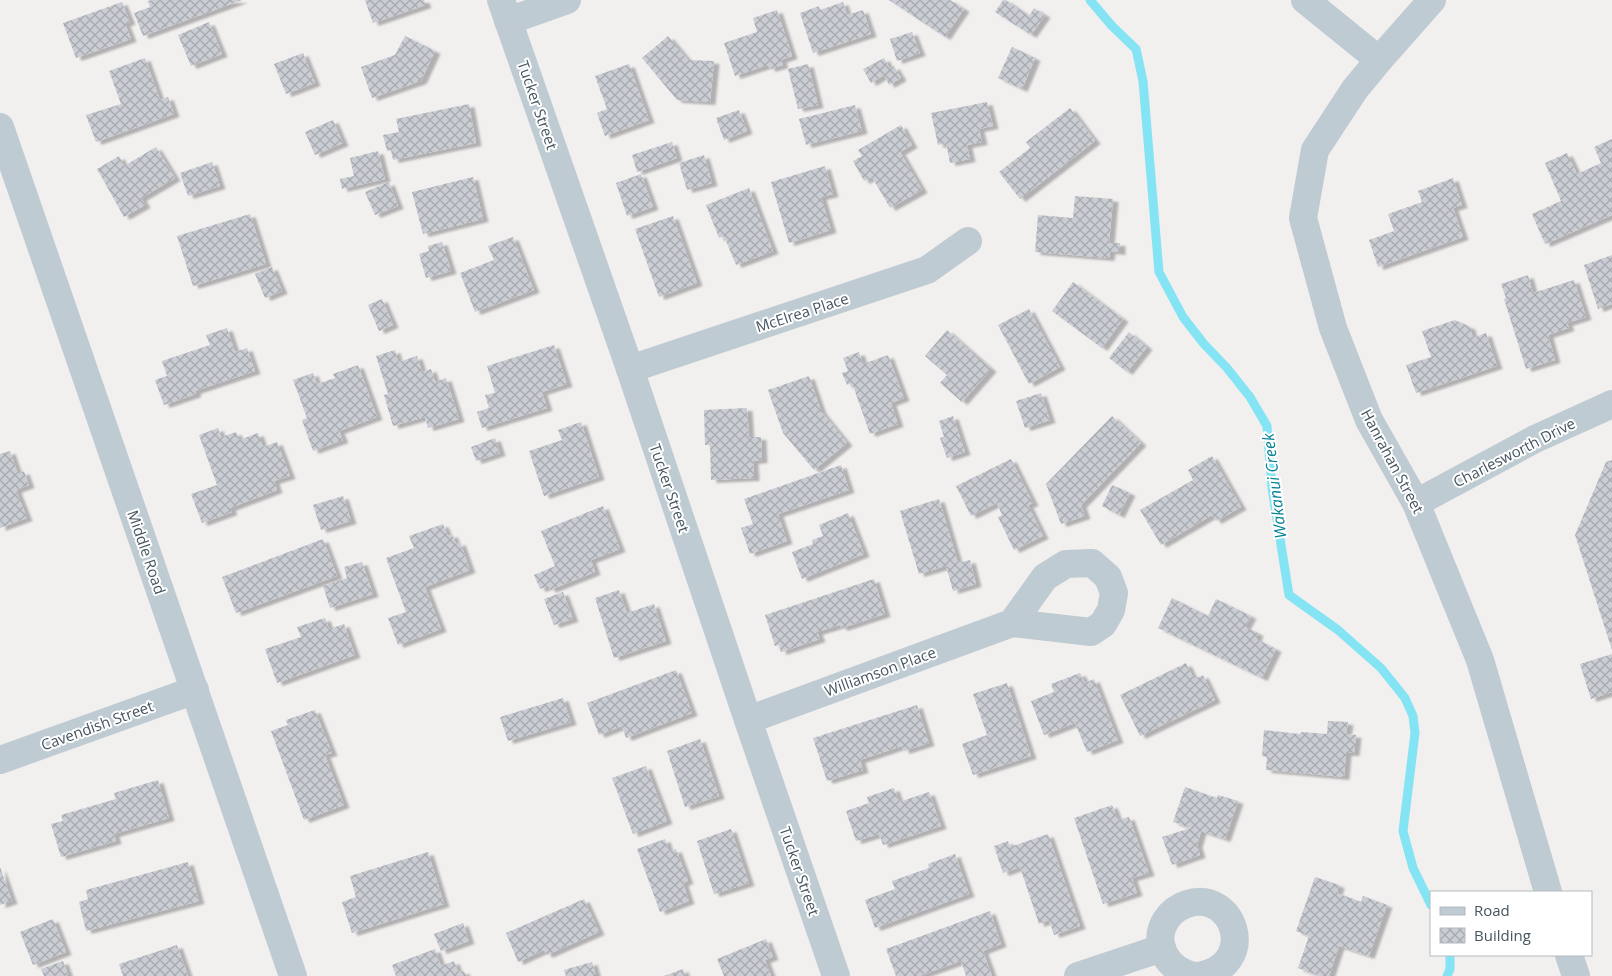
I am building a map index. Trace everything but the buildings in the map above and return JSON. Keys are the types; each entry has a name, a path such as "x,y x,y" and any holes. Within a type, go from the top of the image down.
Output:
{"street":[{"path":"505,10 567,0"},
{"path":"1305,0 1379,60"},
{"name":"Hanrahan Street","path":"1432,0 1355,89 1315,150 1303,218 1332,328 1369,420 1416,503 1480,660 1548,891"},
{"name":"Tucker Street","path":"505,10 630,369 836,976"},
{"name":"Middle Road","path":"0,128 293,976"},
{"name":"McElrea Place","path":"630,369 927,270 968,241"},
{"name":"Charlesworth Drive","path":"1416,503 1535,439 1612,404"},
{"name":"Williamson Place","path":"748,720 1012,623"},
{"name":"Cavendish Street","path":"0,760 195,690"},
{"path":"1192,902 1204,902 1216,906 1226,914 1232,924 1235,936 1234,948 1229,959 1221,968 1210,974 1198,976 1186,974 1175,968 1167,960 1160,936 1163,924 1170,914 1180,906 1192,902"},
{"path":"1078,976 1162,948"},
{"path":"1569,956 1576,976"}],"waterway":[{"name":"Wakanui Creek","path":"1090,0 1112,26 1136,49 1143,81 1159,272 1183,317 1250,397 1267,426 1272,488 1289,595 1338,630 1381,668 1405,698 1413,716 1415,733 1403,831 1413,868 1430,903"},
{"name":"Wakanui Creek","path":"1447,976 1450,969 1450,956"}]}
